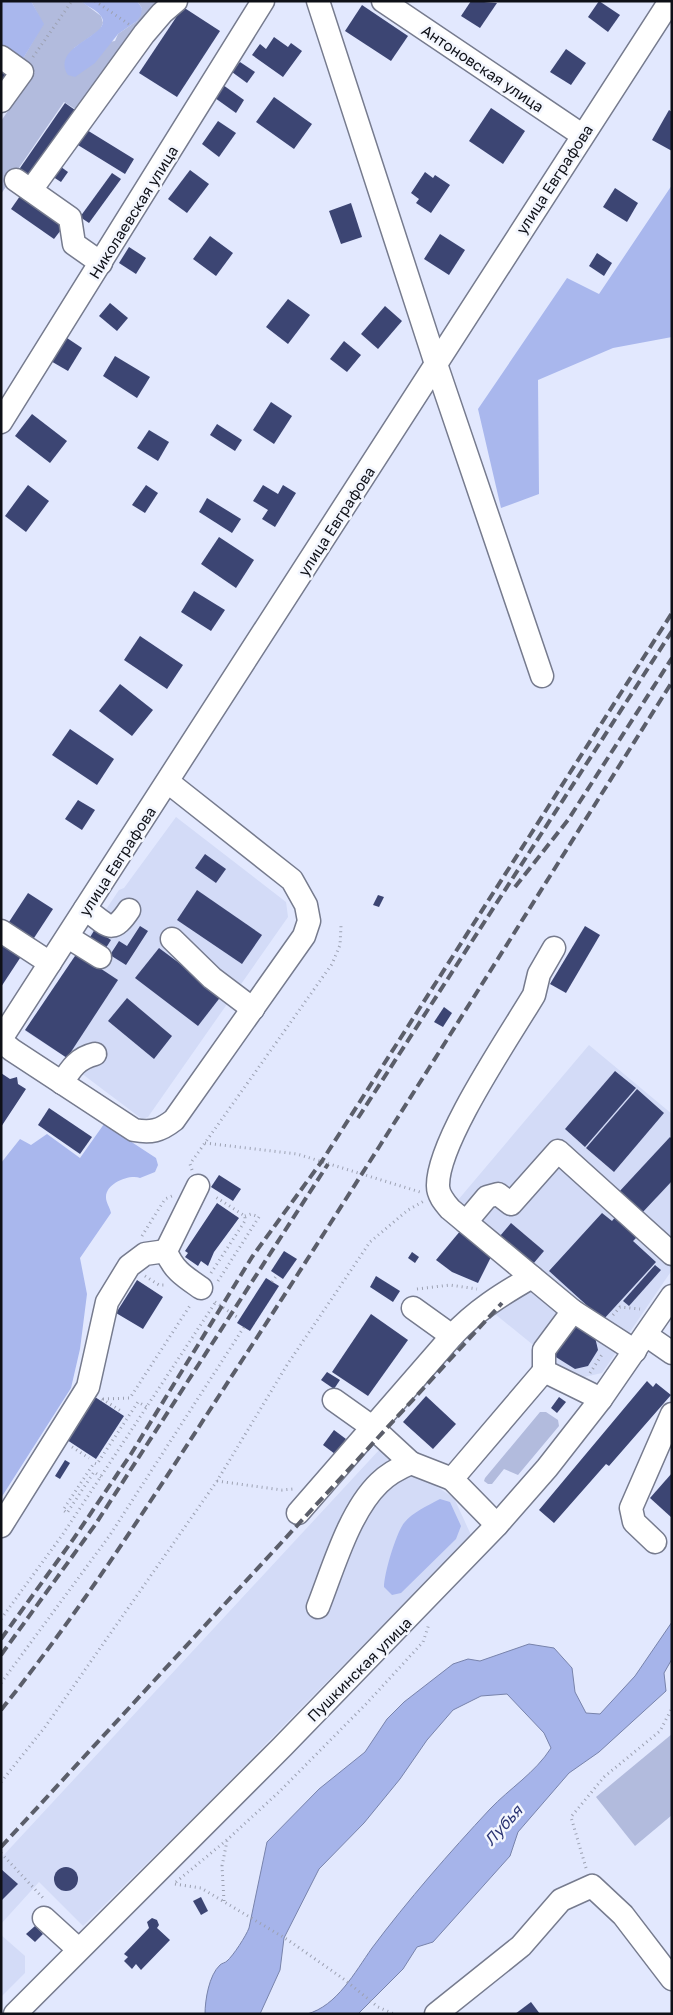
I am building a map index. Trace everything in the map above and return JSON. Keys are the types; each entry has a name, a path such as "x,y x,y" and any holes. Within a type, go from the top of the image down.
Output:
{"street":[{"path":"101,263 74,244 70,218 24,185 144,34 162,13 176,1"},
{"name":"Николаевская улица","path":"1,422 264,1"},
{"path":"318,1 436,364 542,676"},
{"name":"Антоновская улица","path":"383,1 582,135"},
{"name":"улица Евграфова","path":"1,1040 670,1"},
{"path":"1,58 22,72 1,101"},
{"path":"1,1040 134,1130 149,1132 163,1129 174,1120 304,936 309,921 306,905 292,880 168,782"},
{"path":"85,909 109,926 119,925 129,910"},
{"path":"1,931 50,964"},
{"path":"68,937 100,957"},
{"path":"172,939 212,978 252,1009"},
{"path":"554,948 539,974 534,995 455,1131 442,1160 438,1186 442,1199 450,1209 573,1311 600,1329 672,1353"},
{"path":"62,1082 72,1067 84,1057 96,1054"},
{"path":"466,1222 487,1197 498,1194 511,1204 558,1151 672,1254"},
{"path":"198,1186 166,1251 170,1263 179,1274 212,1293"},
{"path":"1,1526 88,1387 107,1302 129,1266 145,1254 166,1251"},
{"path":"298,1513 464,1323 500,1295 532,1277"},
{"path":"414,1299 452,1336"},
{"name":"Пушкинская улица","path":"15,2014 429,1598 497,1525 547,1468 601,1399 670,1302"},
{"path":"452,1479 544,1371 544,1350 573,1311"},
{"path":"544,1371 601,1399"},
{"path":"334,1400 372,1427 411,1463 452,1479 497,1525"},
{"path":"655,1542 634,1522 631,1508 672,1414"},
{"path":"318,1607 347,1534 364,1504 378,1484 394,1471 411,1463"},
{"path":"436,2014 521,1946 561,1900 592,1886 623,1915 672,1979"},
{"path":"44,1918 78,1949"}],"path":[{"path":"22,72 72,1"},
{"path":"95,1 144,34"},
{"path":"190,1164 332,964 340,945 341,926"},
{"path":"205,1143 297,1154 442,1199"},
{"path":"129,1266 134,1248 165,1199 198,1186"},
{"path":"1,1782 45,1727 217,1481 287,1365 370,1242 408,1210 426,1200 442,1199"},
{"path":"1,1619 101,1477 147,1407 212,1293 259,1217 251,1214 244,1216"},
{"path":"272,1282 277,1275"},
{"path":"414,1299 450,1285 500,1295"},
{"path":"212,1293 215,1303 237,1317"},
{"path":"600,1329 618,1306 634,1310 643,1309"},
{"path":"1,1683 110,1535 244,1327"},
{"path":"101,1477 94,1472 67,1513 63,1510 94,1462 97,1464 138,1402 147,1407"},
{"path":"217,1481 282,1490 319,1489"},
{"path":"167,1889 228,1839 279,1792 367,1703 423,1642 433,1613 429,1598"},
{"path":"592,1886 571,1817 604,1777 660,1731 672,1708"},
{"path":"224,1902 222,1866 224,1850 228,1839"},
{"path":"1,1853 46,1900 48,1910 44,1918"},
{"path":"174,1884 201,1888 245,1914 288,1940 346,1980 378,2007 391,2014"}],"shaded area":[{"path":"1,1 31,1 44,24 21,62 1,47"},
{"path":"31,1 81,1 101,16 103,23 100,30 74,48 115,41 118,34 137,21 142,8 137,1 166,1 87,93 87,102 80,112 64,102 1,194 1,121 35,72 21,62 43,24"},
{"path":"81,1 137,1 142,8 141,15 137,21 118,34 95,63 75,77 68,75 65,64 68,55 93,35 103,22 98,13"},
{"path":"672,185 672,337 613,348 538,380 539,494 501,508 478,409 567,278 599,294"},
{"path":"176,817 286,902 288,917 148,1117 142,1119 81,1073 67,1058 25,1031 119,890 124,888"},
{"path":"589,1045 672,1114 672,1270 602,1373 575,1379 490,1310 533,1264 458,1200"},
{"path":"104,1124 156,1158 158,1165 155,1172 140,1178 130,1177 119,1181 109,1188 106,1200 111,1213 80,1258 87,1294 80,1349 71,1388 1,1498 1,1163 20,1139 31,1145 47,1134 80,1158"},
{"path":"540,1412 546,1412 558,1420 559,1426 518,1475 504,1469 492,1484 484,1481 485,1478"},
{"path":"380,1449 454,1498 471,1535 203,1808 83,1926 39,1882 1,1924 1,1858"},
{"path":"440,1499 450,1502 461,1526 456,1539 401,1593 392,1595 384,1587 391,1554 401,1528 404,1523 420,1510"},
{"path":"672,1734 672,1815 635,1846 596,1797"},
{"path":"1,1935 25,1956 25,1973 1,1997"}],"water":[{"name":"Лубья","path":"672,1622 672,1659 664,1673 666,1691 599,1752 569,1773 518,1832 510,1856 433,1942 417,1947 403,1969 358,2014 307,2014 318,2010 336,1996 386,1930 444,1860 490,1809 538,1765 551,1748 544,1733 507,1694 481,1696 453,1710 427,1740 400,1779 364,1823 319,1869 284,1938 280,1970 260,2014 205,2014 210,1981 216,1969 233,1955 249,1928 267,1842 319,1789 365,1752 387,1719 404,1702 453,1664 468,1659 480,1661 529,1644 554,1648 572,1668 575,1692 586,1713 600,1714 635,1676"}],"building":[{"path":"471,1 497,3 480,28 461,16"},
{"path":"599,1 620,15 608,32 588,17"},
{"path":"362,5 408,36 391,61 345,31"},
{"path":"183,7 220,31 177,97 139,73"},
{"path":"274,37 288,47 291,43 302,51 283,77 252,55 260,44 266,49"},
{"path":"566,49 586,63 571,85 550,72"},
{"path":"240,62 255,72 247,83 232,72"},
{"path":"1,68 10,74 1,87"},
{"path":"223,85 244,100 236,113 215,98"},
{"path":"274,97 312,124 294,149 256,122"},
{"path":"65,103 78,112 32,180 18,171"},
{"path":"491,108 525,131 503,164 469,141"},
{"path":"669,110 672,112 672,151 652,140"},
{"path":"218,121 236,133 219,157 202,144"},
{"path":"82,127 134,159 125,174 73,142"},
{"path":"57,164 68,172 61,182 50,175"},
{"path":"190,170 209,184 187,213 168,199"},
{"path":"425,172 433,178 435,175 450,185 431,213 416,203 419,199 411,193"},
{"path":"112,173 121,179 89,223 80,217"},
{"path":"615,188 638,203 627,222 603,207"},
{"path":"20,196 64,226 54,239 11,209"},
{"path":"351,203 362,237 341,244 329,211"},
{"path":"440,234 465,250 449,275 424,259"},
{"path":"210,236 233,253 216,276 193,259"},
{"path":"129,247 146,258 136,274 119,263"},
{"path":"597,253 612,263 604,276 589,266"},
{"path":"288,299 310,315 288,344 266,327"},
{"path":"110,303 128,318 117,331 99,316"},
{"path":"385,306 402,321 378,349 361,334"},
{"path":"64,336 82,348 68,371 49,360"},
{"path":"344,341 361,355 347,372 330,359"},
{"path":"115,356 150,377 137,398 103,376"},
{"path":"271,402 292,416 274,444 253,430"},
{"path":"32,414 67,441 50,463 15,436"},
{"path":"217,424 242,440 235,451 210,435"},
{"path":"149,430 169,442 158,461 137,448"},
{"path":"28,485 49,501 26,532 5,516"},
{"path":"146,485 158,493 145,513 132,505"},
{"path":"263,485 278,494 283,485 296,493 275,527 262,519 268,510 253,501"},
{"path":"207,498 241,519 232,533 199,512"},
{"path":"219,537 254,560 236,588 201,564"},
{"path":"194,591 225,610 211,631 181,612"},
{"path":"140,636 183,665 167,689 124,660"},
{"path":"120,684 153,710 132,736 99,711"},
{"path":"70,729 114,759 97,785 52,755"},
{"path":"78,800 95,810 82,830 65,819"},
{"path":"205,854 226,869 216,883 195,868"},
{"path":"197,890 262,935 242,964 177,920"},
{"path":"28,893 53,909 32,941 7,925"},
{"path":"378,895 384,897 379,907 373,905"},
{"path":"140,926 148,931 126,965 110,955 119,941 127,946"},
{"path":"585,926 600,935 566,993 550,984"},
{"path":"95,929 111,940 102,954 86,944"},
{"path":"1,941 22,955 1,987"},
{"path":"159,948 222,995 198,1026 135,978"},
{"path":"77,953 118,980 67,1058 25,1030"},
{"path":"127,998 172,1036 154,1059 108,1021"},
{"path":"444,1007 452,1013 443,1027 434,1022"},
{"path":"615,1071 636,1088 585,1147 565,1129"},
{"path":"1,1073 10,1079 17,1077 18,1084 26,1089 1,1127"},
{"path":"637,1089 664,1113 614,1172 586,1148"},
{"path":"49,1108 92,1137 80,1154 38,1125"},
{"path":"670,1137 672,1139 672,1181 641,1214 618,1193"},
{"path":"219,1175 241,1189 233,1201 211,1187"},
{"path":"217,1203 239,1218 214,1252 208,1266 201,1261 198,1266 185,1257 188,1253 185,1251"},
{"path":"602,1213 612,1221 617,1215 639,1235 633,1241 656,1262 603,1320 549,1271"},
{"path":"511,1223 544,1251 533,1264 500,1236"},
{"path":"461,1230 491,1257 478,1283 452,1272 436,1260"},
{"path":"284,1251 297,1259 283,1279 271,1271"},
{"path":"412,1252 419,1257 415,1263 408,1258"},
{"path":"655,1265 661,1270 629,1306 623,1301"},
{"path":"376,1276 400,1291 393,1302 370,1287"},
{"path":"266,1278 279,1286 250,1331 237,1323"},
{"path":"137,1280 163,1297 143,1329 116,1313"},
{"path":"371,1314 408,1340 368,1396 332,1372"},
{"path":"571,1322 595,1337 598,1350 588,1366 575,1369 551,1354"},
{"path":"327,1372 340,1380 334,1389 321,1380"},
{"path":"647,1381 653,1387 656,1383 671,1395 609,1466 606,1464 554,1523 539,1510"},
{"path":"426,1396 456,1424 433,1449 403,1422"},
{"path":"95,1397 124,1416 96,1459 67,1440"},
{"path":"559,1397 566,1402 557,1413 551,1408"},
{"path":"334,1430 346,1439 335,1454 323,1445"},
{"path":"65,1460 70,1463 60,1479 55,1476"},
{"path":"672,1473 672,1518 650,1498"},
{"path":"66,1867 74,1871 78,1879 74,1887 66,1891 58,1887 54,1879 58,1871"},
{"path":"1,1869 18,1884 1,1901"},
{"path":"201,1897 208,1911 201,1915 193,1901"},
{"path":"152,1918 157,1920 159,1925 157,1928 170,1940 141,1970 136,1964 132,1969 124,1961 128,1957 124,1954 149,1928 147,1922"},
{"path":"35,1926 43,1934 35,1942 26,1934"},
{"path":"531,2002 540,2014 515,2014"}],"railway":[{"path":"1,1639 72,1541 131,1454 252,1257 322,1161 672,613"},
{"path":"358,1118 672,631"},
{"path":"515,887 568,820 672,658"},
{"path":"1,1710 69,1620 164,1480 361,1175 672,682"},
{"path":"1,1655 95,1525 328,1164"},
{"path":"1,1847 502,1303"}]}
